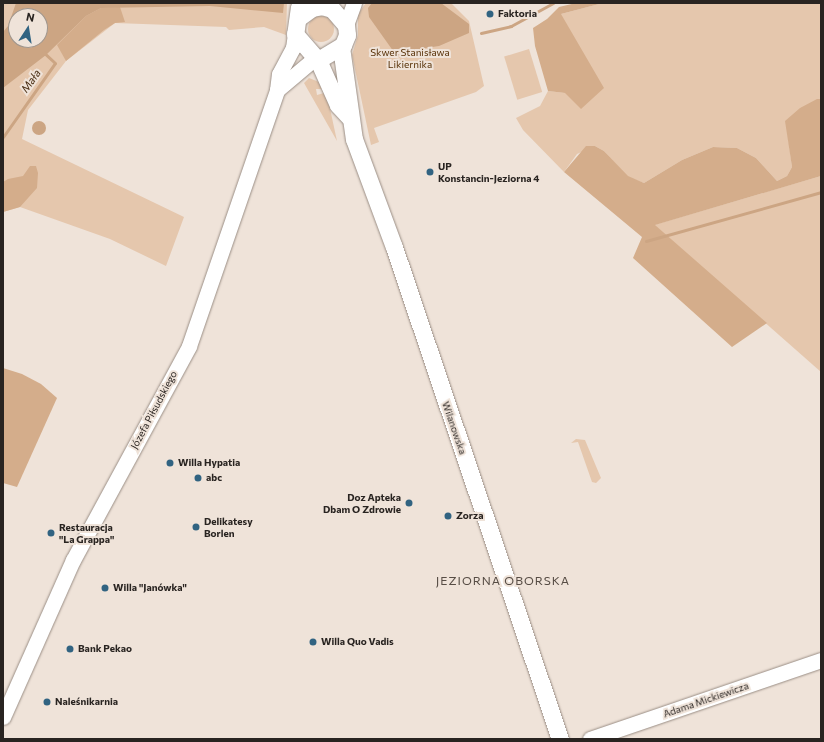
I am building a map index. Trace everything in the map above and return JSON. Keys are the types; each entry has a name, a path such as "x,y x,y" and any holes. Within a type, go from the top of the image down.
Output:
{"main road":[{"path":"330,4 346,25 347,35 341,46 317,59 297,18 312,8 330,4"},
{"name":"Wilanowska","path":"341,46 350,100 349,117 367,178 394,247 560,739"},
{"name":"Wilanowska","path":"317,59 338,105 349,117"}],"street":[{"path":"346,25 354,3"},
{"name":"Józefa Piłsudskiego","path":"3,717 73,560 189,346 277,90 279,74 293,48 297,18"},
{"path":"277,90 317,59"},
{"name":"Adama Mickiewicza","path":"590,739 821,660"}],"green space":[{"path":"3,3 287,3 286,35 264,27 229,30 226,27 115,23 66,61 28,110 22,139 184,217 166,266 110,239 20,207 3,212"},
{"name":"Skwer Stanisława Likiernika","path":"366,3 451,3 469,21 484,86 476,92 374,128 379,142 371,145 352,55 358,35 358,14"},
{"path":"603,3 821,3 821,99 786,121 792,167 787,176 777,181 756,158 737,148 713,147 682,160 644,183 628,177 604,151 595,146 577,154 564,172 523,130 516,118 540,106 548,91 565,93 561,14"},
{"path":"321,16 330,20 334,29 330,38 321,42 312,38 308,29 312,20"},
{"path":"529,49 542,92 517,100 504,57"},
{"path":"309,78 319,82 322,89 316,89 317,95 324,93 329,104 337,141 304,83"},
{"path":"821,176 821,372 654,225"},
{"path":"576,439 585,440 601,478 596,483 592,482 578,442 571,443"}],"shaded area":[{"path":"16,3 284,3 283,13 210,6 101,8 86,16 46,55 3,88 3,32 8,26 8,48 48,48 48,8 14,8"},
{"path":"372,3 441,3 469,24 469,33 439,46 419,49 401,56 396,55 369,17 368,8"},
{"path":"576,3 603,3 561,14 604,88 581,109 565,93 548,91 535,46 533,28 547,19 559,7"},
{"path":"120,7 125,22 115,23 104,30 66,61 57,45 86,16 101,8"},
{"path":"817,99 821,99 821,176 655,225 767,323 732,347 633,258 642,237 564,172 586,146 595,146 604,151 628,176 644,183 682,160 713,147 737,148 756,158 777,181 787,176 792,167 785,121 800,108"},
{"path":"36,121 42,121 46,125 46,131 42,135 36,135 32,131 32,125"},
{"path":"30,166 36,166 38,173 37,188 20,207 3,212 3,182 8,179 23,176"},
{"path":"3,368 22,374 41,384 57,398 17,487 3,483"}],"waterway":[{"path":"481,33 511,26 553,3"},
{"name":"Mała","path":"3,137 55,63 43,52"},
{"path":"646,241 821,192"}],"place":[{"name":"Faktoria","path":"490,14"},
{"name":"UP Konstancin-Jeziorna 4","path":"430,172"},
{"name":"Willa Hypatia","path":"170,463"},
{"name":"abc","path":"198,478"},
{"name":"Doz Apteka Dbam O Zdrowie","path":"409,503"},
{"name":"Zorza","path":"448,516"},
{"name":"Delikatesy Borlen","path":"196,527"},
{"name":"Restauracja \"La Grappa\"","path":"51,533"},
{"name":"Willa \"Janówka\"","path":"105,588"},
{"name":"Willa Quo Vadis","path":"313,642"},
{"name":"Bank Pekao","path":"70,649"},
{"name":"Naleśnikarnia","path":"47,702"}],"district":[{"name":"JEZIORNA OBORSKA","path":"503,581"}]}
